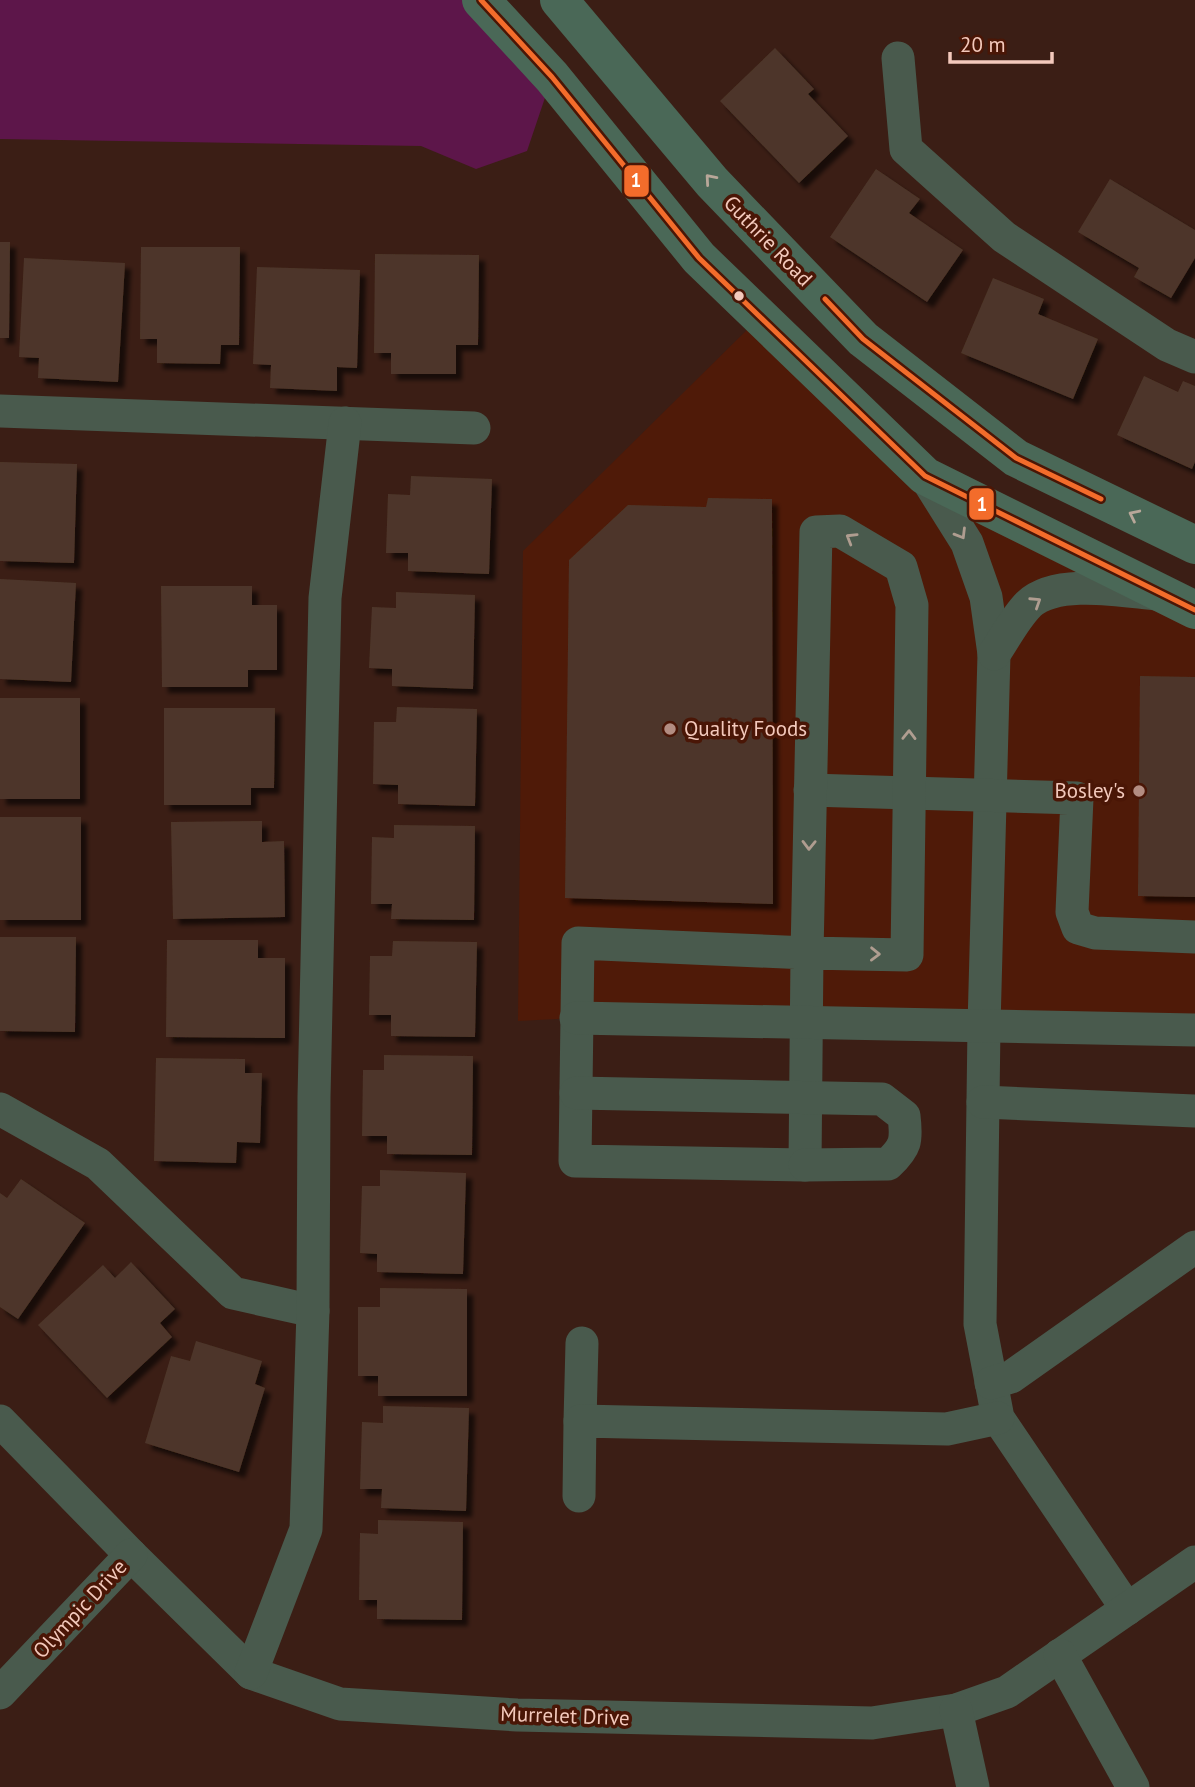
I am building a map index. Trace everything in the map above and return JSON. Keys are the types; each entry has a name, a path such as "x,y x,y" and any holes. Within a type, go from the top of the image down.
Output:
{"main road":[{"path":"481,0 552,77 699,258 925,477 1179,602"},
{"name":"Guthrie Road","path":"559,0 712,182 863,340 1016,458 1195,545"}],"street":[{"path":"898,58 906,149 1004,237 1167,345 1195,357"},
{"path":"0,411 474,428"},
{"path":"251,1674 306,1529 313,1311 314,1097 325,598 345,423"},
{"path":"925,477 967,543 986,597 994,654 982,1102 980,1324 998,1418 1127,1609"},
{"path":"576,1093 806,1098 882,1099 904,1116 906,1136 903,1150 888,1164 805,1165 575,1161 578,943 807,953 907,955 912,605 901,567 840,531 816,532 807,953 807,1022 806,1098 805,1165"},
{"path":"994,654 1030,603 1049,594 1077,588 1179,602"},
{"path":"810,790 1077,798 1072,912 1078,928 1096,933 1195,937"},
{"path":"576,1018 1195,1030"},
{"path":"982,1102 1195,1111"},
{"path":"0,1109 98,1164 233,1293 313,1311"},
{"path":"991,1383 1011,1377 1195,1247"},
{"path":"579,1496 582,1343"},
{"path":"580,1421 947,1429 998,1418"},
{"name":"Murrelet Drive","path":"0,1421 251,1674 340,1704 517,1715 872,1723 956,1710 1007,1692 1195,1562"},
{"name":"Olympic Drive","path":"0,1693 131,1555"},
{"path":"1060,1656 1133,1787"},
{"path":"956,1710 973,1787"}],"shaded area":[{"path":"0,0 481,0 552,77 527,151 476,169 421,146 0,139"},
{"path":"760,317 925,476 1195,610 1195,1030 576,1018 518,1021 523,551"}],"building":[{"path":"775,48 814,89 808,94 848,136 799,183 720,101"},
{"path":"876,169 920,199 909,213 963,250 927,302 830,237"},
{"path":"1110,179 1195,230 1195,258 1171,298 1134,277 1139,268 1078,232"},
{"path":"0,242 10,242 9,338 0,338"},
{"path":"141,247 240,247 239,345 221,345 220,364 157,363 157,339 140,339"},
{"path":"375,254 479,255 478,345 456,345 456,374 391,374 391,353 374,353"},
{"path":"24,258 125,263 118,382 38,378 39,358 19,357"},
{"path":"257,267 360,270 357,368 337,367 337,391 270,388 271,365 253,364"},
{"path":"993,278 1044,299 1038,314 1098,339 1073,399 961,353"},
{"path":"1144,376 1178,392 1183,381 1195,386 1195,462 1192,469 1117,435"},
{"path":"0,462 77,464 74,563 0,561"},
{"path":"411,476 492,479 489,574 408,571 408,553 386,553 388,494 410,495"},
{"name":"Quality Foods","path":"708,498 772,499 773,904 565,898 569,560 628,505 706,507"},
{"path":"0,579 76,583 71,682 0,679"},
{"path":"161,586 252,586 252,605 277,605 277,670 248,670 248,687 162,687"},
{"path":"396,592 475,595 473,689 392,686 392,669 369,668 372,607 396,608"},
{"path":"1140,676 1195,677 1195,897 1138,896"},
{"path":"0,698 80,698 80,799 0,799"},
{"path":"397,707 477,709 475,806 398,804 398,785 373,784 374,722 396,722"},
{"path":"164,708 275,708 274,788 251,788 251,805 164,805"},
{"path":"0,817 81,817 81,920 0,920"},
{"path":"262,821 262,842 284,841 285,917 173,919 171,822"},
{"path":"394,825 475,826 474,920 391,919 392,904 371,904 372,837 394,838"},
{"path":"0,937 76,937 75,1032 0,1031"},
{"path":"167,940 258,940 258,958 285,958 285,1038 166,1037"},
{"path":"393,941 477,942 475,1037 391,1036 391,1015 369,1015 370,956 392,956"},
{"path":"384,1055 473,1056 472,1155 387,1154 387,1136 362,1136 363,1070 384,1070"},
{"path":"156,1058 245,1059 245,1073 262,1073 260,1143 237,1142 236,1163 154,1161"},
{"path":"380,1170 466,1173 463,1274 377,1272 377,1254 360,1253 362,1186 380,1186"},
{"path":"21,1179 85,1223 18,1319 0,1307 0,1193 7,1198"},
{"path":"131,1262 175,1309 160,1323 172,1337 107,1398 38,1325 103,1265 115,1278"},
{"path":"380,1288 467,1289 467,1396 378,1396 378,1376 358,1376 358,1307 380,1307"},
{"path":"196,1341 262,1361 255,1384 265,1388 239,1472 145,1443 171,1356 190,1361"},
{"path":"383,1406 469,1408 466,1511 381,1508 382,1489 360,1489 362,1422 383,1423"},
{"path":"378,1520 463,1522 462,1620 377,1619 377,1600 359,1600 360,1533 378,1534"}],"transit line":[{"name":"1","path":"481,0 552,77 699,258 925,476 1195,610"},
{"name":"1","path":"825,299 863,339 1016,458 1101,499"}],"place":[{"name":"Quality Foods","path":"670,729"},
{"name":"Bosley's","path":"1139,791"}]}
